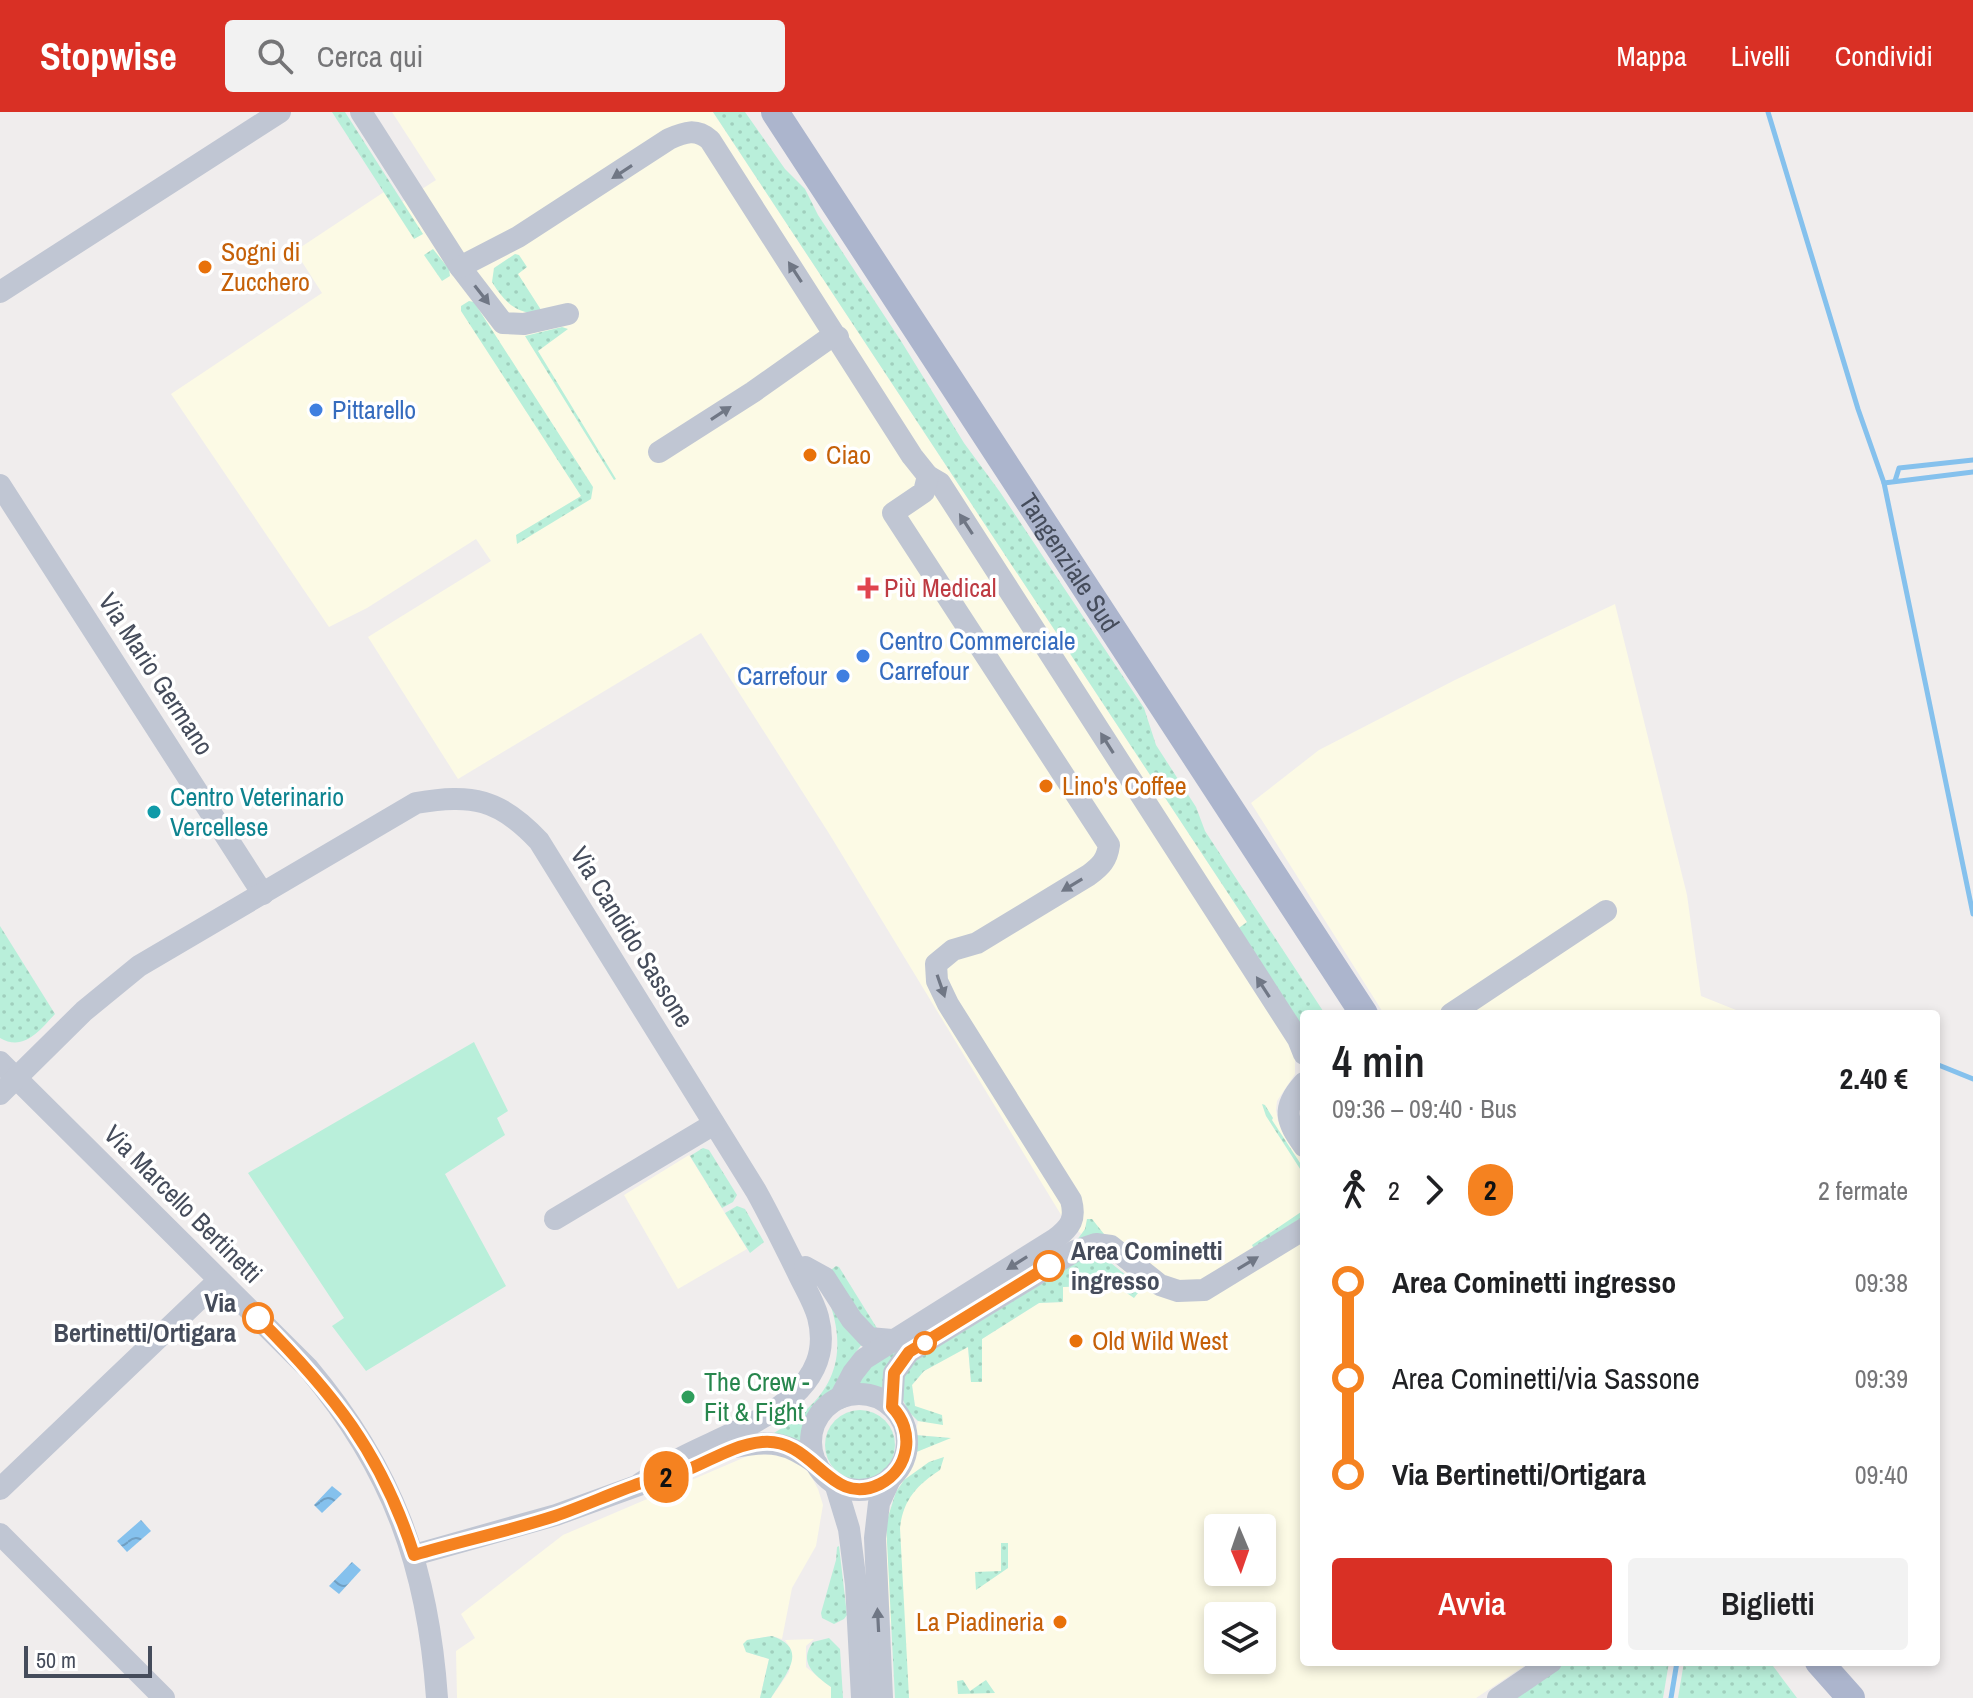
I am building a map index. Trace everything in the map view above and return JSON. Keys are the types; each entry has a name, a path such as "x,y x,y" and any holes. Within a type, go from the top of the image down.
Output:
{"main road":[{"name":"Tangenziale Sud","path":"775,112 1361,1010"},
{"path":"1823,1666 1851,1698"}],"street":[{"path":"0,292 280,112"},
{"path":"361,112 460,267 503,323 524,324 568,314"},
{"path":"460,267 518,237 669,139 688,130 704,134 838,337 912,456 928,476 940,483 1300,1044"},
{"path":"659,452 828,339 838,337"},
{"path":"840,1398 864,1359 1055,1239 1068,1230 1075,1215 1071,1200 948,1004 937,981 936,964 953,950 977,943 1089,875 1108,856 1109,845 893,513 924,492 928,476"},
{"name":"Via Mario Germano","path":"0,485 263,894"},
{"name":"Via Candido Sassone","path":"263,894 416,803 451,797 481,800 505,811 539,841 714,1124 823,1315"},
{"path":"8,1086 84,1011 139,966 263,894"},
{"path":"1457,1010 1606,911"},
{"name":"Via Marcello Bertinetti","path":"0,1062 8,1086 219,1280 308,1368 337,1403 367,1448 392,1497 414,1555 429,1624 437,1698"},
{"path":"1300,1087 1292,1096 1288,1112 1292,1129 1300,1140"},
{"path":"555,1219 714,1124"},
{"path":"892,1407 894,1373 909,1352 1075,1251 1096,1244 1111,1246 1160,1285 1178,1291 1204,1290 1300,1231"},
{"name":"Via Candido Sassone","path":"787,1248 805,1267 823,1315"},
{"path":"805,1267 825,1278 852,1320 869,1338 892,1340"},
{"path":"0,1489 219,1280"},
{"path":"414,1555 556,1515 641,1483 682,1473 735,1447 805,1402 820,1382 830,1359 832,1336 823,1315"},
{"path":"641,1483 676,1461 775,1410 796,1395 819,1358 823,1315"},
{"path":"817,1464 811,1442 815,1423 826,1407 840,1398 857,1394 873,1396 892,1407 902,1420 907,1442 903,1460 881,1496 875,1526 882,1698"},
{"path":"735,1447 765,1442 794,1448 817,1464 835,1483 849,1529 856,1584 862,1698"},
{"path":"835,1483 863,1489 891,1477"},
{"path":"0,1534 164,1698"},
{"path":"1498,1698 1545,1666"}],"shaded area":[{"path":"392,112 713,112 1247,922 1295,1050 1295,1074 1277,1101 1276,1110 1278,1121 1300,1157 1300,1666 1524,1666 1476,1698 904,1698 890,1621 884,1524 914,1453 949,1438 915,1435 918,1421 942,1424 915,1406 912,1385 924,1371 968,1346 971,1382 982,1382 982,1339 1039,1303 1063,1302 1063,1287 1142,1287 1063,1218 830,835 701,633 458,779 368,637 491,561 476,539 367,608 329,627 171,394 322,293 295,251 384,192 394,207 436,180"},
{"path":"1615,604 1687,895 1701,996 1736,1010 1381,1010 1251,803 1319,750 1455,680"},
{"path":"689,1155 747,1249 678,1289 624,1195"},
{"path":"772,1453 796,1461 810,1474 823,1505 816,1546 792,1588 782,1639 772,1636 747,1640 746,1652 769,1659 760,1698 457,1698 456,1651 475,1638 461,1614 563,1535 750,1455"},
{"path":"814,1639 806,1646 806,1667 831,1687 831,1698 771,1698 789,1672 792,1657 785,1640"}],"green space":[{"path":"332,112 345,112 423,234 414,239"},
{"path":"713,112 745,112 785,169 805,189 818,215 964,443 1144,708 1156,745 1196,807 1205,831 1322,1010 1300,1010 1300,1034 1236,930 1247,922"},
{"path":"433,249 449,269 450,276 442,281 424,255"},
{"path":"515,254 527,267 518,274 543,313 519,310 502,296 492,282 494,268"},
{"path":"469,301 474,302 593,487 591,499 517,544 516,535 581,496 461,311 461,306"},
{"path":"562,327 568,329 538,351 614,480 525,336"},
{"path":"0,926 55,1014 24,1041 9,1042 0,1038"},
{"path":"474,1042 508,1111 497,1118 505,1135 445,1174 506,1286 366,1371 332,1326 344,1318 248,1173"},
{"path":"1262,1104 1300,1163 1300,1169 1266,1116"},
{"path":"703,1148 709,1150 737,1195 733,1202 722,1208 690,1156"},
{"path":"737,1206 745,1209 764,1242 750,1253 725,1213"},
{"path":"1300,1213 1300,1219 1254,1249 1252,1245"},
{"path":"1087,1219 1092,1219 1104,1234 902,1347 884,1393 856,1387 867,1367 1077,1240 1085,1229"},
{"path":"1101,1255 1142,1288 1134,1298 1115,1285 1063,1287 1063,1302 1039,1303 982,1339 982,1382 971,1382 968,1347 924,1371 912,1385 915,1406 942,1415 943,1425 918,1421 908,1411 903,1400 903,1378 916,1360 1087,1256"},
{"path":"836,1266 880,1333 877,1335 827,1273"},
{"path":"827,1295 864,1342 838,1387 807,1426 804,1447 769,1436 807,1409 830,1378 836,1361 837,1341"},
{"path":"860,1410 885,1420 895,1445 885,1470 860,1480 835,1470 825,1445 835,1420"},
{"path":"915,1435 951,1438 914,1453"},
{"path":"944,1457 940,1470 912,1494 902,1518 909,1698 895,1698 886,1523 896,1492 904,1480 929,1462"},
{"path":"1001,1543 1008,1543 1008,1568 976,1590 975,1572 1001,1571"},
{"path":"839,1546 847,1615 834,1624 822,1618 821,1613"},
{"path":"772,1636 784,1641 790,1648 791,1664 771,1698 760,1698 769,1659 746,1652 743,1644 747,1640"},
{"path":"829,1638 840,1649 843,1698 831,1698 831,1687 814,1673 808,1662 807,1656 813,1642"},
{"path":"1556,1666 1668,1666 1663,1698 1509,1698"},
{"path":"1683,1666 1773,1666 1797,1698 1678,1698"},
{"path":"963,1680 970,1691 986,1680 995,1693 958,1694 957,1681"}],"water":[{"path":"332,1486 342,1494 322,1513 314,1505"},
{"path":"141,1520 151,1531 127,1552 117,1541"},
{"path":"352,1562 361,1570 339,1594 329,1586"}],"waterway":[{"path":"1768,112 1858,409 1884,483 1973,914"},
{"path":"1895,481 1899,468 1973,460"},
{"path":"1884,483 1973,472"},
{"path":"1940,1066 1973,1079"},
{"path":"1671,1698 1676,1666"}],"bus line":[{"name":"2","path":"258,1318 308,1368 349,1420 392,1497 414,1555 556,1515 641,1483 682,1473 735,1447 765,1442 794,1448 844,1487 863,1489 882,1483 898,1469 906,1451 906,1431 892,1407 894,1373 909,1352 1049,1266"}],"place":[{"name":"Sogni di Zucchero","path":"205,267"},
{"name":"Pittarello","path":"316,410"},
{"name":"Ciao","path":"810,455"},
{"name":"Più Medical","path":"868,588"},
{"name":"Centro Commerciale Carrefour","path":"863,656"},
{"name":"Carrefour","path":"843,676"},
{"name":"Lino's Coffee","path":"1046,786"},
{"name":"Centro Veterinario Vercellese","path":"154,812"},
{"name":"Area Cominetti ingresso","path":"1049,1266"},
{"name":"Via Bertinetti/Ortigara","path":"258,1318"},
{"name":"Old Wild West","path":"1076,1341"},
{"name":"The Crew - Fit & Fight","path":"688,1397"},
{"name":"La Piadineria","path":"1060,1622"}]}
